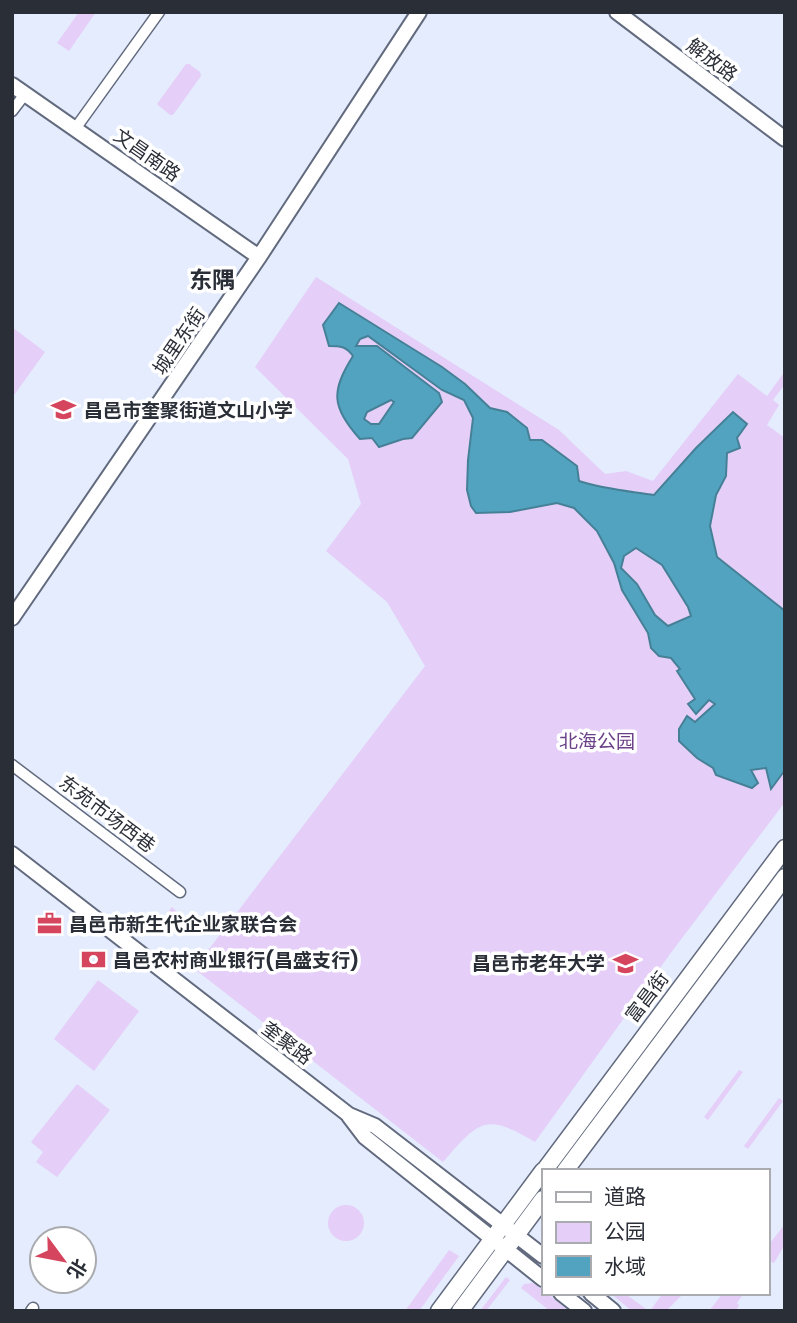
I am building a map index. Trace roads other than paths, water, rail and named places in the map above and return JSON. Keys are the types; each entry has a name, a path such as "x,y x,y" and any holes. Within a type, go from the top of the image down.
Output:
{"main road":[{"name":"富昌街","path":"544,1169 785,848"},
{"name":"富昌街","path":"566,1169 785,877"},
{"name":"富昌街","path":"439,1311 542,1172"},
{"path":"460,1311 542,1200"}],"street":[{"path":"75,129 159,12"},
{"name":"城里东街","path":"12,618 259,257 419,12"},
{"name":"解放路","path":"617,12 785,139"},
{"name":"文昌南路","path":"12,85 259,257"},
{"path":"12,111 25,94"},
{"name":"东苑市场西巷","path":"12,765 180,892"},
{"name":"奎聚路","path":"12,854 349,1115 375,1126 542,1255"},
{"path":"349,1115 365,1137 542,1278"},
{"path":"564,1295 584,1311"},
{"path":"593,1295 613,1311"}],"water":[{"name":"北海公园","path":"339,303 442,367 490,408 507,412 527,428 530,440 542,440 577,466 579,481 597,486 654,495 733,412 747,424 737,438 740,448 727,453 726,476 716,495 710,526 717,557 785,611 785,770 771,789 766,768 751,770 758,783 752,788 716,775 713,768 697,758 679,741 679,729 687,716 695,722 715,704 709,700 696,714 688,704 695,699 677,671 680,669 671,658 659,656 651,648 648,633 622,590 614,563 597,531 574,508 557,503 510,512 476,513 471,506 467,490 473,418 464,400 442,390 368,336 360,339 356,346 377,346 439,393 442,402 412,438 379,447 372,438 360,439 350,428 337,399 341,379 353,356 342,347 329,346 323,325","holes":["391,400 394,402 379,424 371,424 364,419 367,412","636,548 662,565 691,616 668,626 655,615 637,584 621,568 624,556"]}],"place":[{"name":"昌邑市奎聚街道文山小学","path":"64,410"},
{"name":"昌邑市新生代企业家联合会","path":"49,924"},
{"name":"昌邑农村商业银行(昌盛支行)","path":"93,960"},
{"name":"昌邑市老年大学","path":"625,963"}],"district":[{"name":"东隅","path":"212,280"}]}
